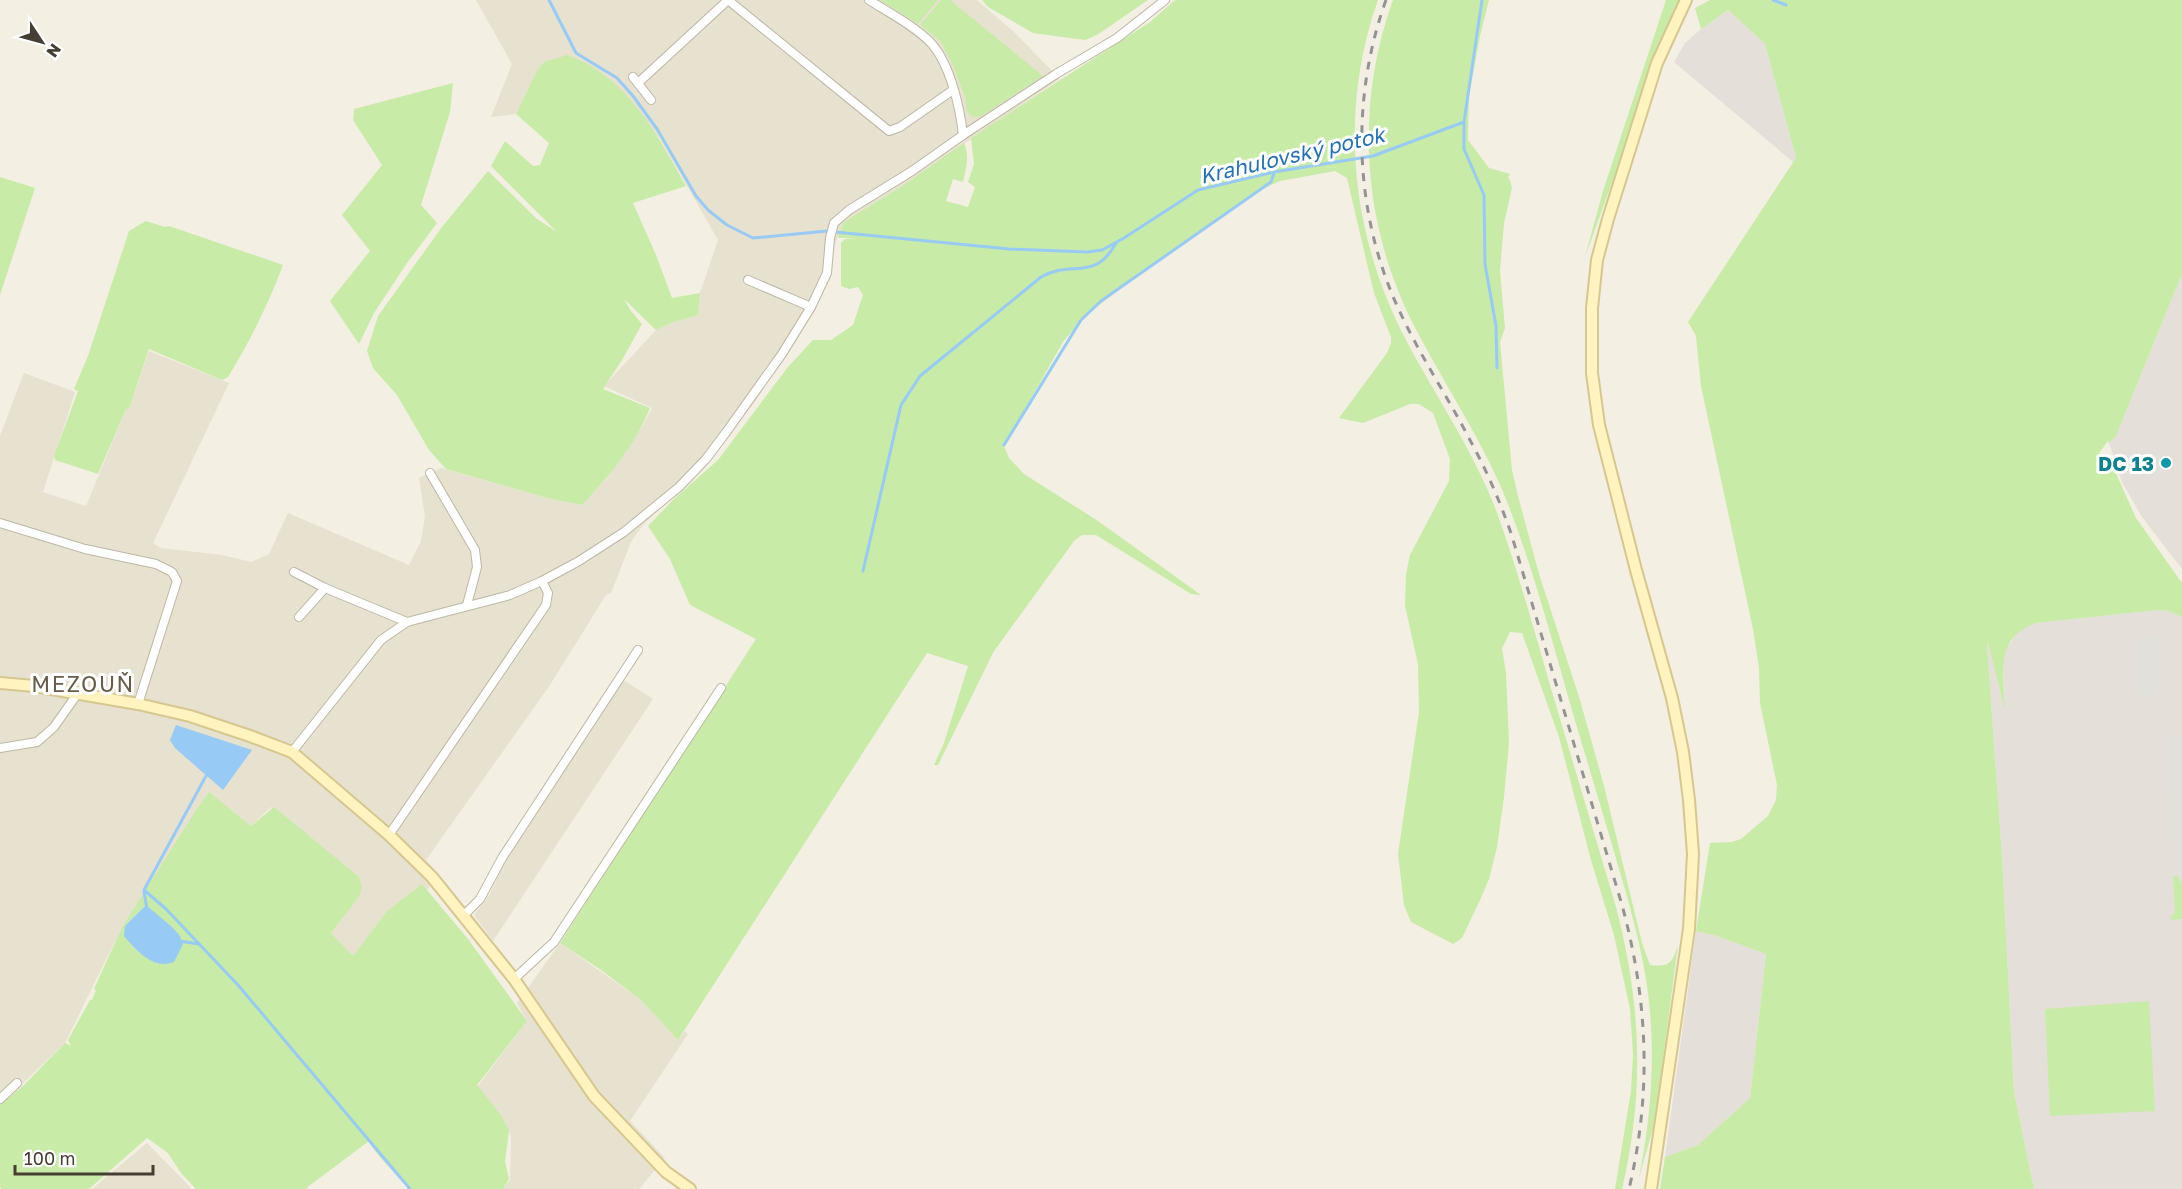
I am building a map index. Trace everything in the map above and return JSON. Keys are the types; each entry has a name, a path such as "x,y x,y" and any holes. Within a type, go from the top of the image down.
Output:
{"street":[{"path":"651,100 636,80 728,0 889,131 900,127 953,90"},
{"path":"869,0 930,42 938,53 961,113 963,135"},
{"path":"292,752 381,640 407,622 510,595 542,581 579,561 624,532 679,487 727,431 782,354 811,307 827,273 830,238 834,223 849,210 912,171 1056,74 1117,38 1165,0"},
{"path":"1651,1189 1689,929 1693,854 1683,752 1672,698 1599,425 1592,373 1592,308 1598,260 1608,219 1657,63 1686,0"},
{"path":"748,280 811,307"},
{"path":"430,473 476,550 477,567 467,605"},
{"path":"0,523 85,549 156,564 172,572 177,580 138,704"},
{"path":"294,572 325,588 407,622"},
{"path":"389,835 546,605 548,593 542,581"},
{"path":"299,617 325,588"},
{"path":"465,915 480,899 502,858 638,650"},
{"path":"0,683 78,693 190,716 292,752 389,835 432,876 514,979 594,1096 666,1172 690,1189"},
{"path":"514,979 554,942 721,688"},
{"path":"0,748 37,742 54,727 78,693"},
{"path":"0,1099 17,1083"}],"shaded area":[{"path":"476,0 977,0 1013,31 1060,79 902,186 844,222 835,244 831,274 807,322 756,400 705,465 643,525 631,542 611,593 606,595 550,685 426,860 439,875 427,890 422,884 387,911 353,956 331,933 359,897 271,807 251,826 209,793 122,927 65,1043 0,1105 0,436 24,373 75,392 43,492 86,506 126,409 129,409 149,351 229,383 153,543 161,548 222,555 251,562 269,554 288,513 409,565 421,541 425,517 419,478 441,468 547,498 582,505 607,478 652,408 604,386 656,330 698,315 700,293 718,240 659,137 544,62 536,72 516,114 491,117 512,64"},
{"path":"1728,10 1765,44 1796,158 1793,162 1674,62 1685,43"},
{"path":"2182,274 2182,569 2142,517 2122,482 2109,443 2116,436"},
{"path":"2158,610 2168,611 2182,617 2182,1189 2034,1189 2014,1092 2002,856 1987,645 1988,642 2005,706 2003,662 2006,650 2017,633 2026,627 2036,623"},
{"path":"2159,637 2161,669 2154,670 2159,675 2160,686 2155,688 2155,697 2147,697 2146,693 2140,693 2135,639"},
{"path":"623,680 653,699 493,941 474,915 490,894 502,865"},
{"path":"2182,735 2182,880 2180,880 2175,862 2169,736"},
{"path":"1696,931 1717,936 1766,954 1750,1098 1698,1145 1665,1157"},
{"path":"560,943 641,1000 678,1040 685,1031 688,1034 630,1121 665,1158 639,1189 503,1189 510,1180 511,1139 509,1130 501,1115 477,1087 527,1021 517,1003"},
{"path":"147,1143 192,1189 92,1189"}],"green space":[{"path":"880,0 938,0 918,24"},
{"path":"941,0 950,0 1043,76 980,117 972,117 967,111 965,97 952,63 940,41 920,25"},
{"path":"982,0 1148,0 1097,35 1085,40 1033,33 988,7"},
{"path":"1175,0 1378,0 1365,42 1358,86 1355,129 1356,173 1362,216 1387,300 1406,340 1476,466 1496,510 1616,907 1631,978 1637,1047 1634,1117 1622,1189 1615,1189 1631,1091 1633,1054 1630,1009 1614,935 1591,860 1559,737 1522,633 1510,632 1502,648 1506,673 1509,742 1497,847 1489,879 1480,900 1462,938 1453,944 1411,922 1404,905 1398,854 1419,712 1418,664 1405,606 1406,574 1410,555 1449,481 1450,459 1433,413 1419,404 1410,404 1363,423 1339,418 1387,353 1391,337 1374,293 1347,178 1335,171 1280,181 1254,193 1189,241 1139,274 1084,317 1063,342 1004,446 1009,458 1024,474 1098,521 1201,595 1191,594 1096,535 1082,535 1074,541 994,651 938,765 934,765 944,743 968,666 927,653 678,1040 641,1000 560,943 756,639 690,605 670,559 648,526 675,498 718,460 788,367 813,340 831,340 853,325 863,295 858,287 849,289 841,286 841,243 845,239 857,238 839,238 844,222 902,186 964,143 967,158 963,182 953,179 946,201 968,207 975,187 968,182 974,164 971,138 1150,22"},
{"path":"1393,0 1489,0 1469,96 1468,140 1489,168 1510,174 1508,178 1512,188 1504,223 1500,271 1505,328 1500,342 1512,470 1539,574 1580,700 1604,786 1642,943 1650,965 1669,963 1678,945 1655,1121 1639,1178 1647,1132 1652,1039 1645,975 1630,906 1544,611 1506,499 1487,457 1419,335 1400,296 1386,255 1376,213 1370,170 1369,127 1372,84 1380,42"},
{"path":"1666,0 1682,0 1641,103 1585,257 1603,191"},
{"path":"1710,0 2182,0 2182,274 2116,436 2109,443 2108,441 2099,453 2110,460 2136,518 2182,583 2182,617 2168,611 2158,610 2036,623 2013,638 2007,648 2003,671 2005,710 1988,643 1987,645 2002,856 2014,1092 2034,1189 1660,1189 1665,1157 1698,1145 1750,1098 1766,954 1717,936 1696,931 1710,843 1732,842 1741,839 1768,816 1776,800 1777,785 1760,703 1759,668 1753,629 1701,386 1696,336 1688,322 1796,158 1765,44 1728,10 1701,29 1695,8"},
{"path":"567,55 607,77 623,92 651,127 675,166 686,186 633,203 672,298 700,293 698,315 656,330 624,299 642,324 603,389 650,408 637,435 620,460 582,505 547,498 446,469 429,450 397,395 373,368 367,351 378,316 442,227 488,171 537,219 557,232 491,166 505,141 533,166 540,165 549,143 516,114 536,72 544,62"},
{"path":"453,83 450,112 421,205 437,223 374,313 359,344 330,301 370,251 342,215 382,165 353,120 354,109"},
{"path":"0,177 35,188 0,295"},
{"path":"146,221 165,227 169,226 283,265 258,322 228,377 222,380 149,349 129,409 126,409 98,474 55,460 54,456 78,391 74,389 88,356 129,231"},
{"path":"209,792 251,826 274,807 359,877 362,887 359,897 331,933 353,956 387,911 422,884 468,939 527,1021 477,1085 501,1115 509,1130 505,1162 509,1179 503,1189 410,1189 381,1158 369,1141 305,1189 196,1189 181,1173 168,1153 147,1138 89,1189 2,1189 0,1187 0,1105 23,1086 65,1043 71,1046 68,1040 92,1000 96,990 94,989 122,927","holes":["145,906 158,917 158,964 133,947 125,926"]},
{"path":"2173,876 2178,876 2182,885 2182,919 2172,920 2170,917 2175,913"},
{"path":"2149,1001 2155,1111 2050,1116 2045,1009"}],"water":[{"path":"176,725 252,750 223,790 175,748 170,740"},
{"path":"146,905 180,936 183,944 174,962 159,963 146,958 124,936 125,926"}],"waterway":[{"name":"Krahulovský potok","path":"549,0 576,53 617,78 633,96 657,129 696,196 708,210 727,225 753,238 827,231"},
{"name":"Krahulovský potok","path":"835,232 1009,249 1088,252 1102,250 1124,238 1198,190 1274,172 1373,156 1464,122 1482,0"},
{"path":"1773,0 1786,5"},
{"path":"1464,123 1464,149 1484,195 1485,264 1496,326 1497,368"},
{"path":"1004,445 1081,320 1101,301 1271,182 1274,173"},
{"path":"863,571 901,405 920,376 1041,277 1052,272 1091,267 1108,255 1116,243"},
{"path":"206,776 144,890 166,909 238,985 410,1189"},
{"path":"144,892 147,909"},
{"path":"179,941 199,944"}],"railway":[{"path":"1386,0 1374,38 1362,116 1362,156 1373,235 1384,273 1399,310 1477,453 1507,521 1622,905 1637,976 1644,1047 1641,1117 1629,1189"}],"place":[{"name":"DC 13","path":"2166,463"}],"district":[{"name":"MEZOUŇ","path":"83,683"}]}
